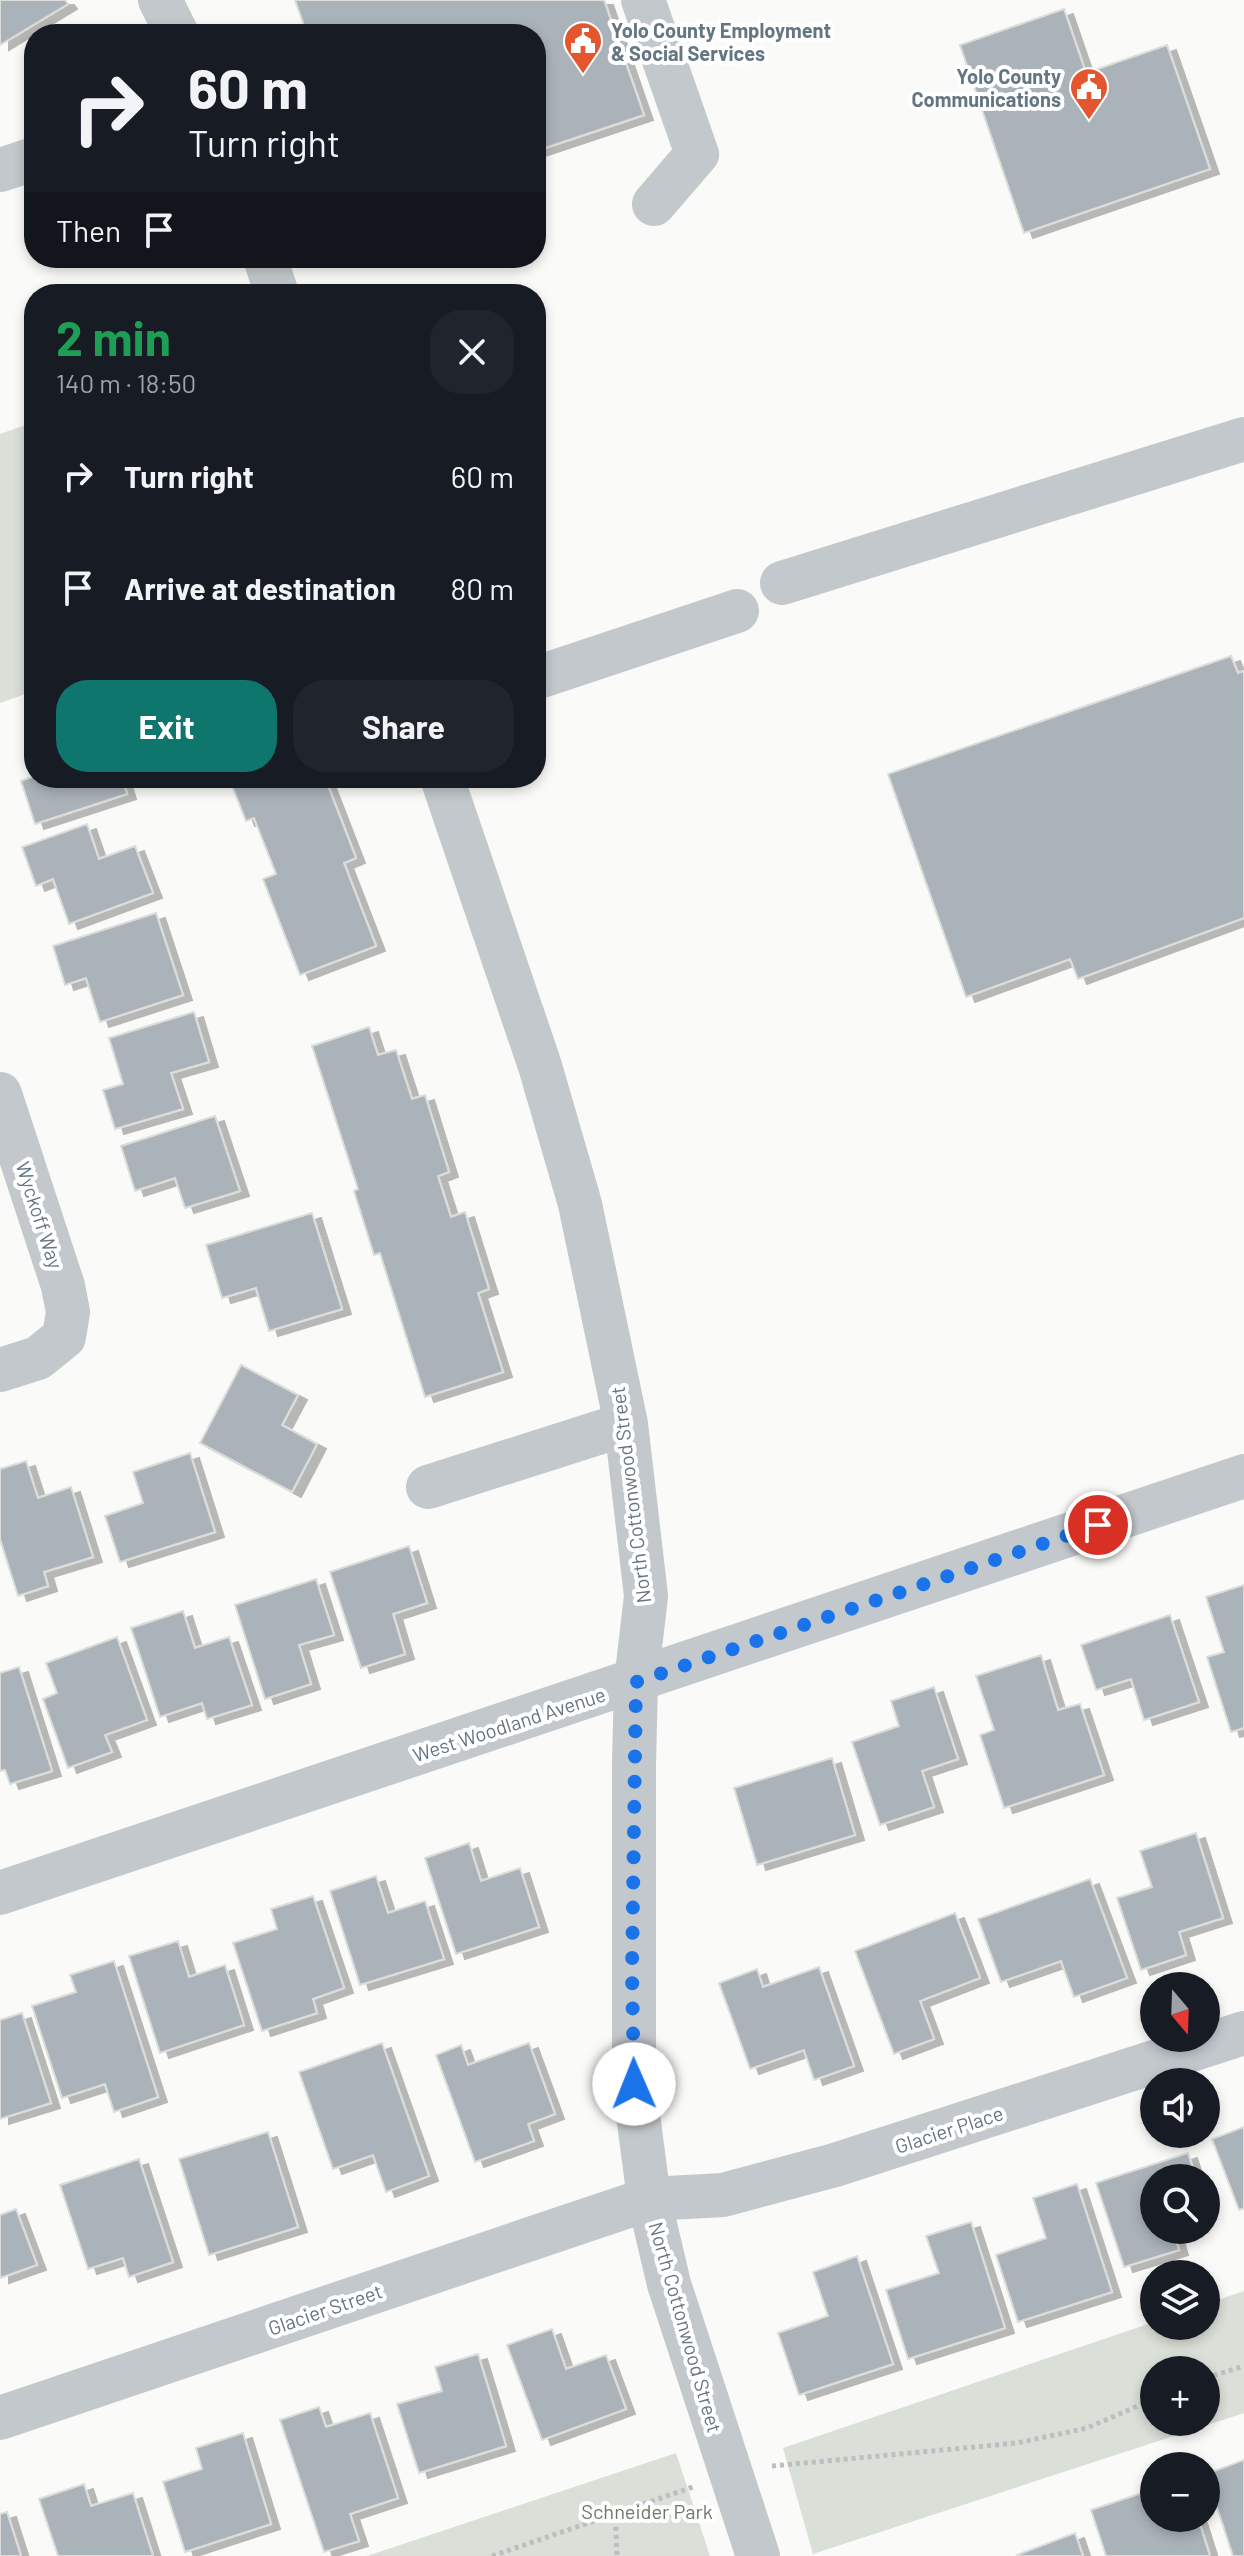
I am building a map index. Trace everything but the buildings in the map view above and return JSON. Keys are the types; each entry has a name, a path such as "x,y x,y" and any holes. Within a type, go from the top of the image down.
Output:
{"street":[{"path":"160,0 172,24"},
{"path":"643,0 697,154 654,204"},
{"path":"0,170 24,162"},
{"path":"782,583 1244,439"},
{"path":"546,675 737,611"},
{"name":"North Cottonwood Street","path":"445,788 553,1112 580,1204 626,1424 646,1596 636,1682 633,2068 649,2199 669,2284 758,2556"},
{"name":"Wyckoff Way","path":"0,1094 63,1286 68,1312 64,1337 38,1358 0,1370"},
{"path":"428,1487 626,1424"},
{"name":"West Woodland Avenue","path":"0,1893 1244,1476"},
{"name":"Glacier Place","path":"649,2199 723,2195 835,2165 1244,2033"},
{"name":"Glacier Street","path":"0,2418 649,2199"}],"path":[{"path":"1220,2374 1244,2366"},
{"path":"492,2556 615,2511 731,2475 791,2461 854,2459 1017,2443 1087,2428 1140,2405"},
{"path":"615,2511 617,2556"}],"green space":[{"path":"24,426 24,695 0,703 0,434"},
{"path":"1244,2291 1244,2413 1220,2421 1220,2356 1140,2356 1140,2436 1174,2436 813,2554 783,2448 1140,2327 1140,2340 1220,2340 1220,2299"},
{"name":"Schneider Park","path":"676,2453 710,2556 367,2556"}],"place":[{"name":"Yolo County Employment & Social Services","path":"583,75"},
{"name":"Yolo County Communications","path":"1089,121"}],"route":[{"path":"634,2084 632,1972 636,1682 1098,1525"}]}
